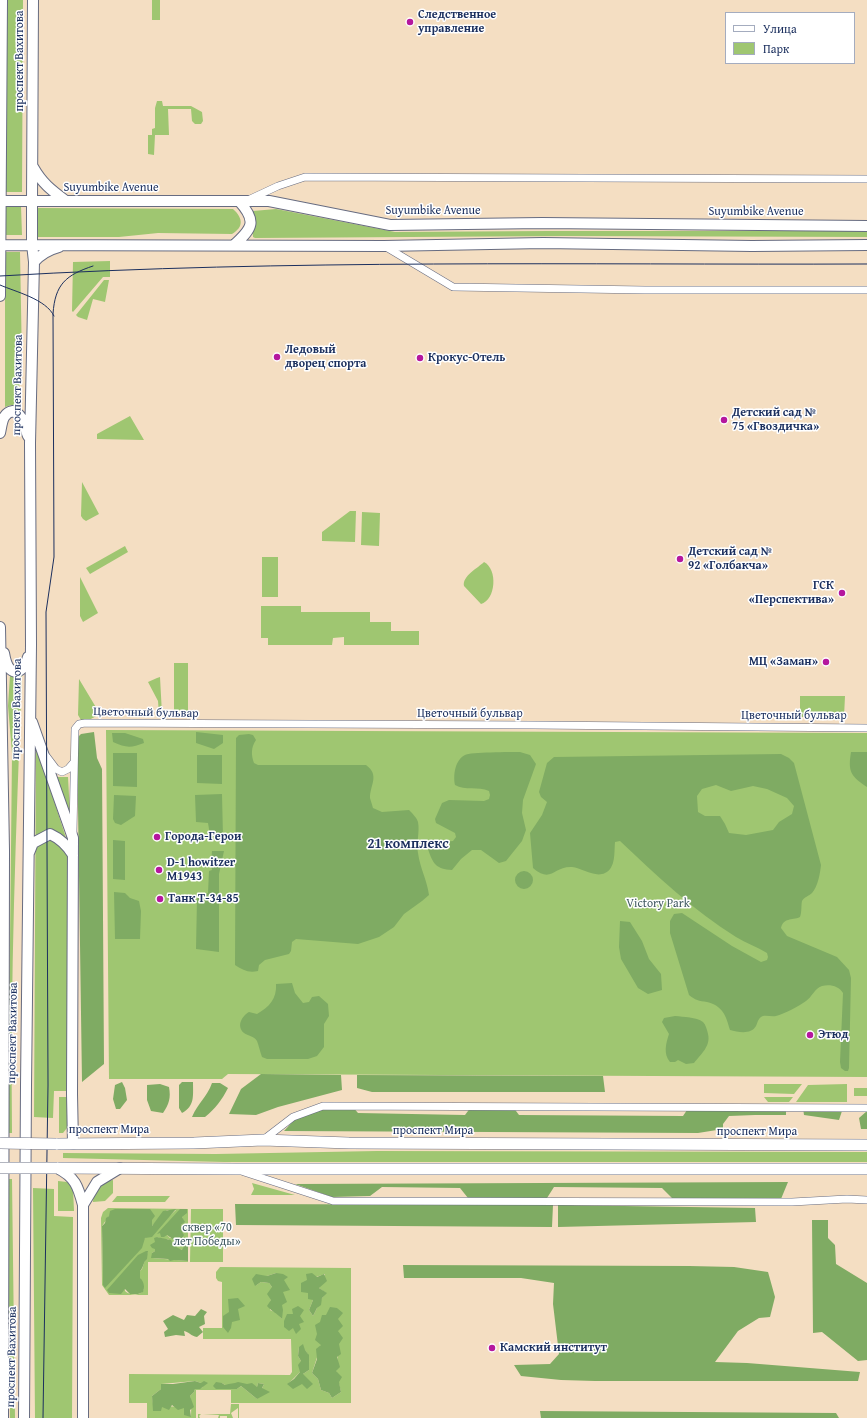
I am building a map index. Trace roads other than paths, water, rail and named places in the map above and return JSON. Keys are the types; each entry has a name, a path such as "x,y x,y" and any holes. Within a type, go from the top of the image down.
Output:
{"main road":[{"name":"проспект Вахитова","path":"0,296 2,0"},
{"name":"проспект Вахитова","path":"24,1418 31,645 30,443 34,262 32,244 33,0"},
{"path":"32,166 46,186 66,201"},
{"name":"Suyumbike Avenue","path":"1,201 269,202 390,225 550,223 867,226"},
{"path":"234,244 246,235 251,225 250,216 242,201"},
{"path":"0,245 165,246 234,244 384,246 543,243 752,246 867,245"},
{"path":"34,262 39,256 50,249 67,245"},
{"path":"0,434 2,421 6,413 15,411 22,417 30,443"},
{"name":"проспект Вахитова","path":"0,627 3,1418"},
{"path":"0,642 6,663 10,669 16,672 22,670 26,665 31,645"},
{"path":"30,714 73,838 73,1144"},
{"path":"28,854 33,843 50,834 59,838 66,844 73,855"},
{"name":"проспект Мира","path":"0,1143 194,1143 264,1140 349,1143 867,1145"},
{"path":"0,1168 867,1170"},
{"path":"57,1168 75,1181 83,1205 83,1418"},
{"path":"83,1205 97,1182 120,1168"}],"street":[{"path":"242,201 278,186 305,177 867,179"},
{"path":"384,246 453,287 645,290 867,290"},
{"name":"Цветочный бульвар","path":"74,762 75,729 79,724 85,723 867,728"},
{"path":"43,752 56,769 62,772 68,769 74,762"},
{"path":"73,838 74,762"},
{"path":"264,1140 293,1117 324,1106 867,1108"},
{"path":"236,1169 333,1201 792,1202 847,1199 867,1200"}],"tram line":[{"path":"0,276 217,267 325,265 867,264"},
{"path":"43,1418 48,1085 46,612 54,557 53,314 56,295 59,288 69,277 93,266"},
{"path":"0,285 38,301 50,310 54,316"}],"place":[{"name":"Следственное управление","path":"410,22"},
{"name":"Ледовый дворец спорта","path":"277,357"},
{"name":"Крокус-Отель","path":"420,358"},
{"name":"Детский сад № 75 «Гвоздичка»","path":"724,420"},
{"name":"Детский сад № 92 «Голбакча»","path":"680,559"},
{"name":"ГСК «Перспектива»","path":"842,593"},
{"name":"МЦ «Заман»","path":"826,662"},
{"name":"Города-Герои","path":"157,837"},
{"name":"D-1 howitzer M1943","path":"159,870"},
{"name":"Танк Т-34-85","path":"160,899"},
{"name":"Этюд","path":"810,1035"},
{"name":"Камский институт","path":"492,1348"}],"district":[{"name":"21 комплекс","path":"408,844"}],"park label":[{"name":"Victory Park","path":"658,904"},
{"name":"сквер «70 лет Победы»","path":"207,1235"}]}
